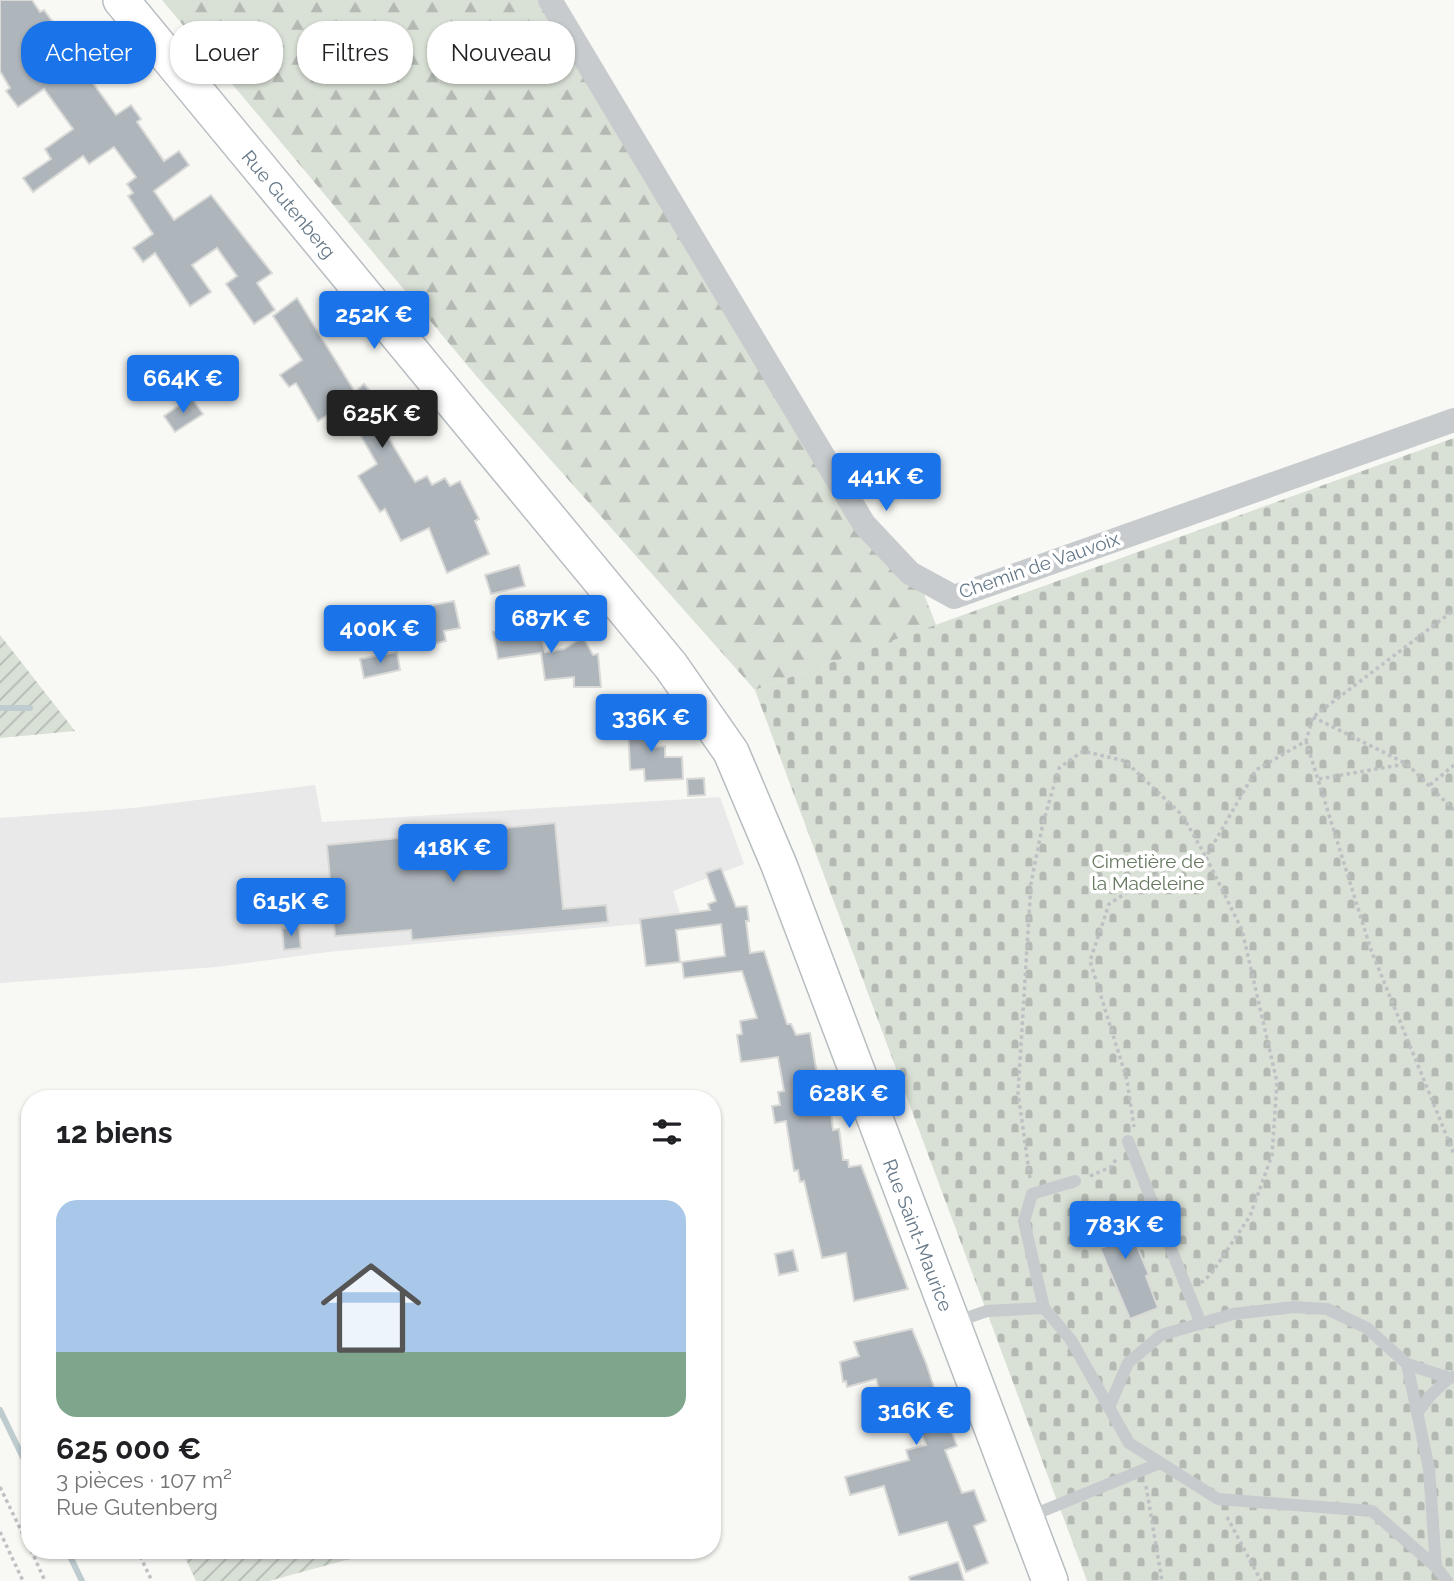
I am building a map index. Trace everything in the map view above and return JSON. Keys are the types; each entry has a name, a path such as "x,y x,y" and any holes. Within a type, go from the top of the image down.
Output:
{"street":[{"name":"Rue Gutenberg","path":"121,0 671,666"},
{"name":"Chemin de Vauvoix","path":"550,0 864,524 910,573 954,597 1454,421"},
{"name":"Rue Saint-Maurice","path":"671,666 731,752 779,864 1049,1581"}],"lane":[{"path":"1128,1141 1201,1324"},
{"path":"1075,1181 1032,1194 1024,1221 1044,1308 1071,1340 1129,1443 1218,1499 1372,1511 1436,1566 1447,1581"},
{"path":"1109,1407 1128,1363 1161,1335 1233,1314 1294,1307 1327,1309 1367,1328 1407,1364 1452,1378"},
{"path":"951,1323 987,1311 1044,1308"},
{"path":"1407,1364 1429,1469 1436,1566"},
{"path":"1418,1413 1431,1395 1452,1378"},
{"path":"1026,1518 1160,1463"}],"path":[{"path":"1454,610 1313,717 1306,741 1371,950 1454,1154"},
{"path":"1313,717 1407,764 1454,810"},
{"path":"1075,1181 1111,1167 1134,1130 1127,1080 1090,961 1109,904 1149,878 1206,857 1255,769 1306,741"},
{"path":"1032,1194 1017,1093 1031,883 1043,823 1059,768 1083,751 1125,761 1182,815 1242,930 1277,1082 1272,1155 1250,1216 1211,1275 1189,1294"},
{"path":"1319,779 1407,764"},
{"path":"1430,785 1454,765"},
{"path":"1140,1471 1145,1482 1162,1581"},
{"path":"0,1486 21,1531"},
{"path":"1218,1499 1261,1581"},
{"path":"0,1532 23,1581"},
{"path":"34,1559 45,1581"},
{"path":"141,1559 152,1581"}],"shaded area":[{"path":"315,785 322,822 720,797 744,864 673,891 682,920 328,952 216,967 0,983 0,818 134,808"}],"green space":[{"path":"162,0 538,0 551,21 427,21 427,84 575,84 575,61 852,517 922,589 936,625 755,690 478,378 232,84 283,84 283,21 180,21"},
{"name":"Cimetière de la Madeleine","path":"1454,438 1454,1581 1087,1581 755,690"},
{"path":"0,635 75,731 0,738"},
{"path":"186,1559 350,1559 269,1581 196,1581"}],"building":[{"path":"0,0 32,0 40,12 44,10 52,21 21,21 21,84 94,84 116,115 131,105 141,119 137,122 164,161 179,151 189,165 154,191 174,220 211,195 272,273 257,283 275,310 254,324 226,284 237,276 217,248 192,265 211,292 190,306 155,253 143,262 133,248 153,234 128,196 133,193 127,184 136,177 114,147 89,164 83,156 33,192 23,178 51,159 45,149 73,129 44,89 18,107 6,91 10,88 0,71"},
{"path":"297,298 355,392 364,384 389,413 379,422 415,482 427,476 432,485 445,478 450,486 460,481 479,519 475,521 489,554 447,573 429,528 401,541 385,509 380,512 358,476 377,464 361,436 338,408 318,421 296,383 289,387 280,375 302,360 273,316"},
{"path":"191,397 203,414 175,432 164,416"},
{"path":"519,565 525,586 491,594 485,575"},
{"path":"454,601 460,628 444,631 446,641 429,645 422,607"},
{"path":"539,622 545,652 564,649 583,637 593,655 598,654 601,687 574,687 574,677 545,680 541,653 498,659 493,632"},
{"path":"397,652 400,670 364,678 360,659"},
{"path":"654,721 655,747 665,746 665,757 682,757 683,779 645,781 644,769 630,770 628,722"},
{"path":"704,778 705,795 688,796 687,779"},
{"path":"555,823 563,909 606,905 608,922 412,940 411,930 335,936 327,845"},
{"path":"721,868 736,907 747,906 750,953 764,951 787,1024 791,1024 796,1035 810,1033 824,1115 831,1114 833,1130 839,1129 843,1160 848,1160 849,1167 861,1165 908,1289 854,1301 846,1253 822,1258 804,1181 800,1182 798,1170 794,1171 786,1121 775,1123 772,1106 780,1105 778,1092 784,1091 778,1057 741,1062 737,1035 742,1034 740,1021 757,1018 742,971 684,978 682,962 725,956 721,924 676,930 680,962 646,966 640,919 710,910 708,904 716,901 706,873"},
{"path":"299,927 301,948 284,950 282,928"},
{"path":"1119,1203 1149,1275 1146,1276 1158,1308 1130,1319 1100,1248 1104,1247 1092,1213"},
{"path":"793,1250 798,1271 779,1275 775,1254"},
{"path":"912,1329 957,1446 945,1450 962,1493 974,1490 986,1521 974,1526 988,1563 966,1572 947,1522 899,1535 884,1486 850,1495 845,1477 909,1460 906,1450 926,1445 908,1399 885,1407 876,1379 847,1387 846,1381 843,1382 840,1362 859,1356 854,1342"},
{"path":"958,1562 964,1581 910,1581 909,1577"}],"waterway":[{"path":"0,708 30,708"},
{"path":"0,1410 21,1453"},
{"path":"71,1559 82,1581"}]}
